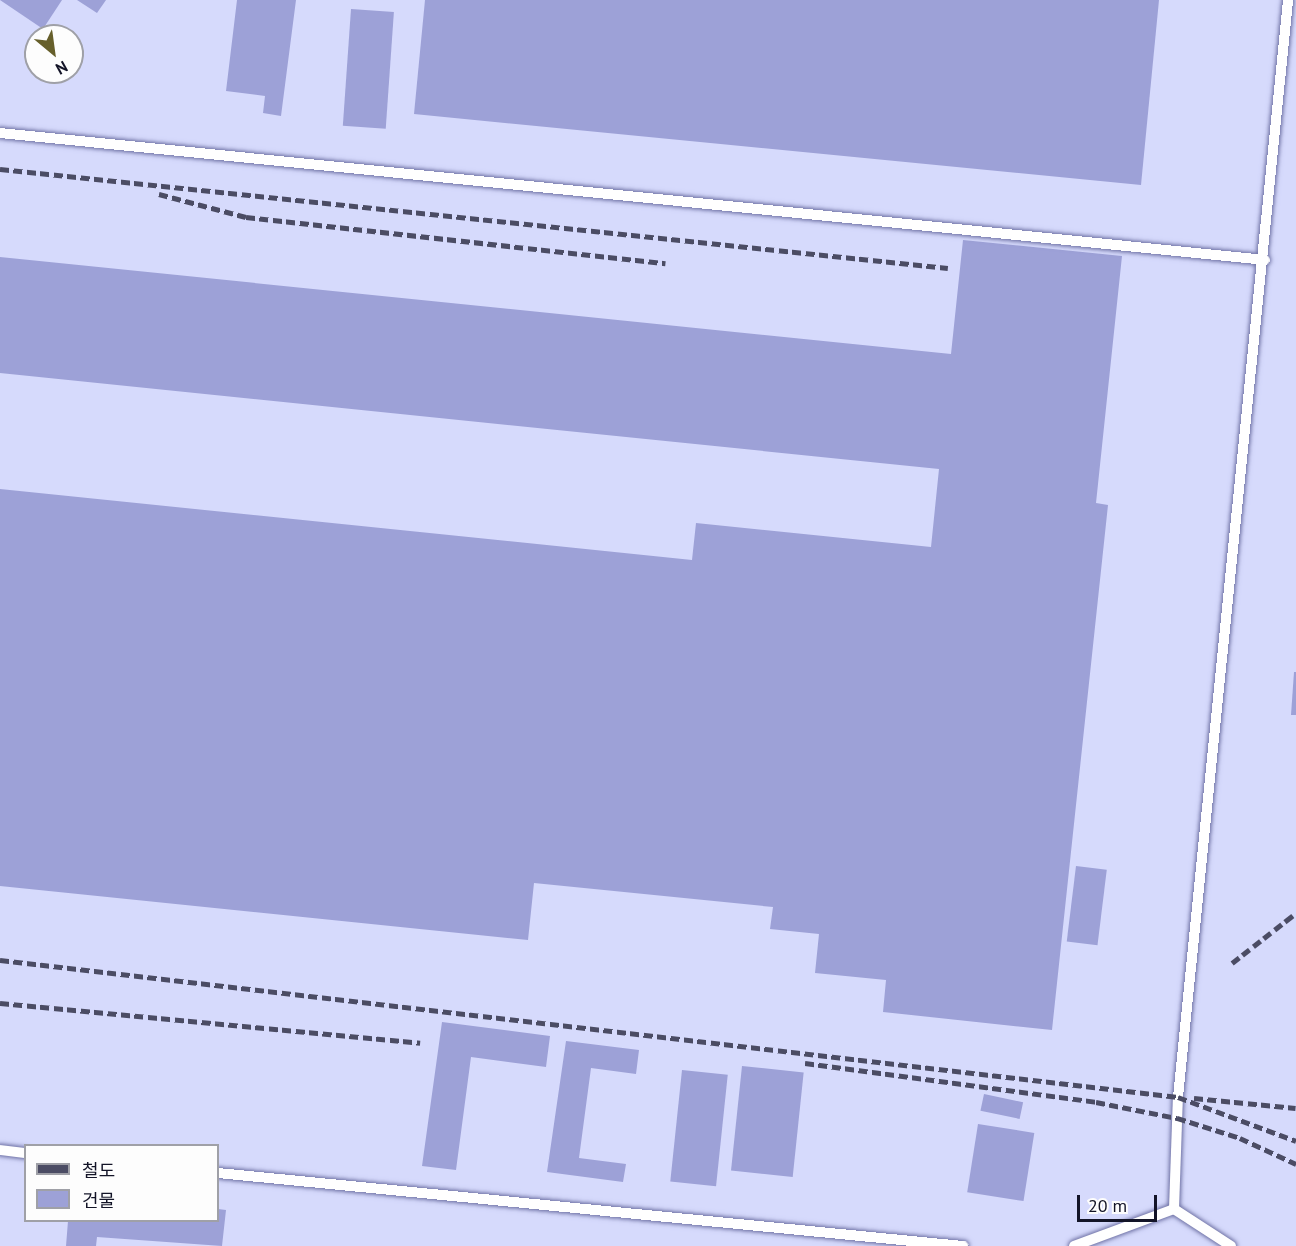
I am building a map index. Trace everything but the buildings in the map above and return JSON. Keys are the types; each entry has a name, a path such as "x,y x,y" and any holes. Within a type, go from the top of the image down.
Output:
{"lane":[{"path":"1174,1209 1178,1097 1265,260 1288,0"},
{"path":"0,133 1265,260"},
{"path":"0,1150 24,1153"},
{"path":"219,1173 963,1246"},
{"path":"1074,1246 1174,1209"},
{"path":"1174,1209 1231,1246"}],"railway":[{"path":"0,169 948,268"},
{"path":"159,194 246,217 665,263"},
{"path":"1232,963 1296,913"},
{"path":"0,960 1178,1097 1296,1141"},
{"path":"0,1003 420,1043"},
{"path":"805,1063 1096,1102 1177,1118 1240,1138 1296,1164"},
{"path":"1194,1098 1296,1108"}]}
